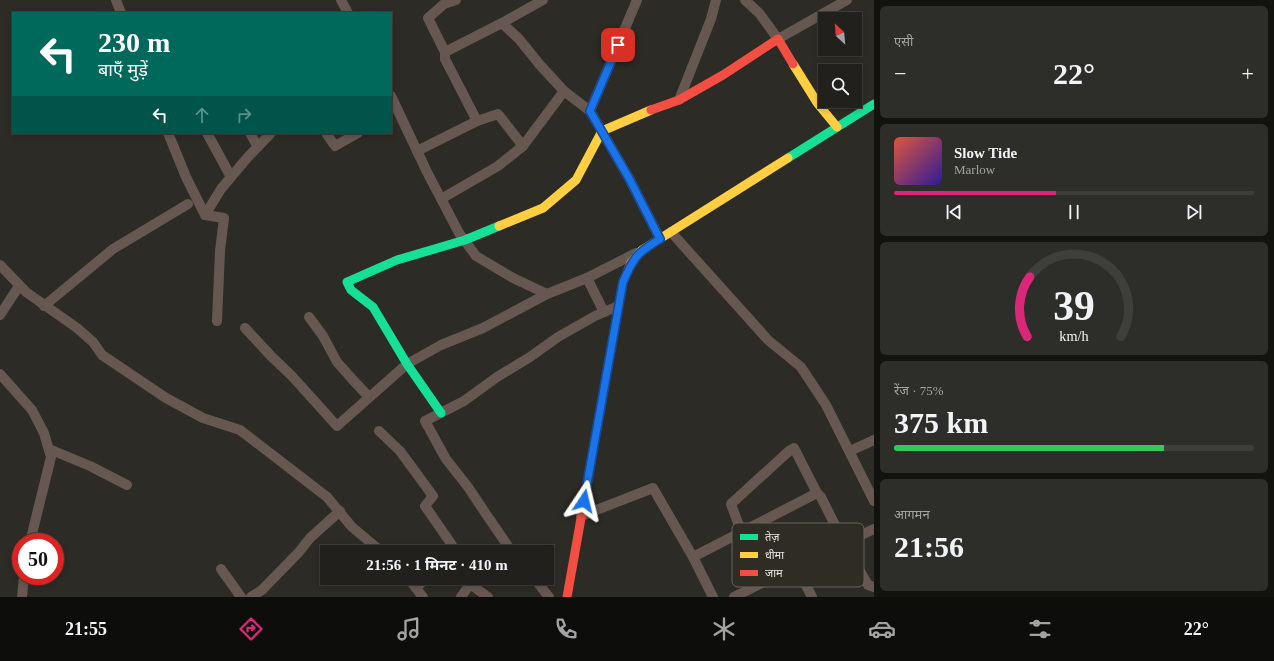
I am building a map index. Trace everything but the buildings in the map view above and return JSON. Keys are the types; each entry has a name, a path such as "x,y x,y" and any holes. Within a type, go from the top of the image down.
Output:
{"street":[{"path":"116,0 121,12"},
{"path":"341,0 347,12"},
{"path":"456,0 443,2 428,18 445,52 445,58 477,121"},
{"path":"445,52 543,0"},
{"path":"590,111 637,0"},
{"path":"679,100 711,19 716,0"},
{"path":"744,0 759,13 778,39 818,104 837,127"},
{"path":"441,413 407,364 373,307 351,290 347,282 397,260 465,240 543,208 576,180 602,131 637,114 679,100 723,75 764,47 847,0"},
{"path":"502,23 519,39 564,91 590,111 630,180 660,239"},
{"path":"441,199 498,166 523,146 564,91"},
{"path":"392,100 395,112 417,150 441,199 476,256 512,278 548,294"},
{"path":"245,328 291,375 337,426 407,364 440,346 483,328 548,294 587,278 642,250 874,104"},
{"path":"417,150 477,121 498,114 523,146"},
{"path":"168,134 186,177 205,215"},
{"path":"208,134 231,177"},
{"path":"251,134 258,147"},
{"path":"205,215 221,189 270,134"},
{"path":"327,134 335,146 356,134"},
{"path":"44,306 113,249 188,204"},
{"path":"205,215 224,218 220,251 217,321"},
{"path":"671,232 768,340 801,367 826,405 873,495"},
{"path":"567,597 623,282 632,261 642,250"},
{"path":"0,265 19,286 44,306 88,337 102,355 166,398 203,418 240,430 327,497 352,527 374,545"},
{"path":"587,278 604,312"},
{"path":"0,315 19,286"},
{"path":"508,545 468,487 446,459 425,421 464,401 497,377 530,357 558,337 618,306"},
{"path":"309,317 323,336 337,362 369,397"},
{"path":"0,374 32,410 44,432 51,457 32,533"},
{"path":"379,431 400,451 433,496 425,506 452,545"},
{"path":"850,451 874,440"},
{"path":"738,523 731,504 789,450 794,448 834,523"},
{"path":"49,449 90,466 127,485"},
{"path":"581,516 653,488 693,557 713,597"},
{"path":"757,523 817,493"},
{"path":"251,597 262,590 299,552 310,538 340,512"},
{"path":"864,534 874,529"},
{"path":"693,557 732,536"},
{"path":"221,569 241,597"},
{"path":"864,578 868,585 874,587"},
{"path":"22,597 23,585"},
{"path":"414,585 423,597"},
{"path":"416,588 419,585"},
{"path":"461,597 469,585"},
{"path":"476,585 488,597"},
{"path":"540,585 549,597"},
{"path":"734,597 754,587"},
{"path":"807,587 812,597"}],"traffic: fast":[{"path":"788,158 874,104"},
{"path":"441,413 407,364 373,307 351,290 347,282 397,260 465,240 499,226"}],"traffic: slow":[{"path":"793,64 818,104 837,127"},
{"path":"499,226 543,208 576,180 602,131 651,110"},
{"path":"631,263 642,250 788,158"}],"traffic: jam":[{"path":"651,110 679,100 723,75 778,39 793,64"},
{"path":"567,597 623,282 631,263"}],"route":[{"path":"584,501 623,282 632,261 642,250 660,239 630,180 590,111 618,45"}]}
